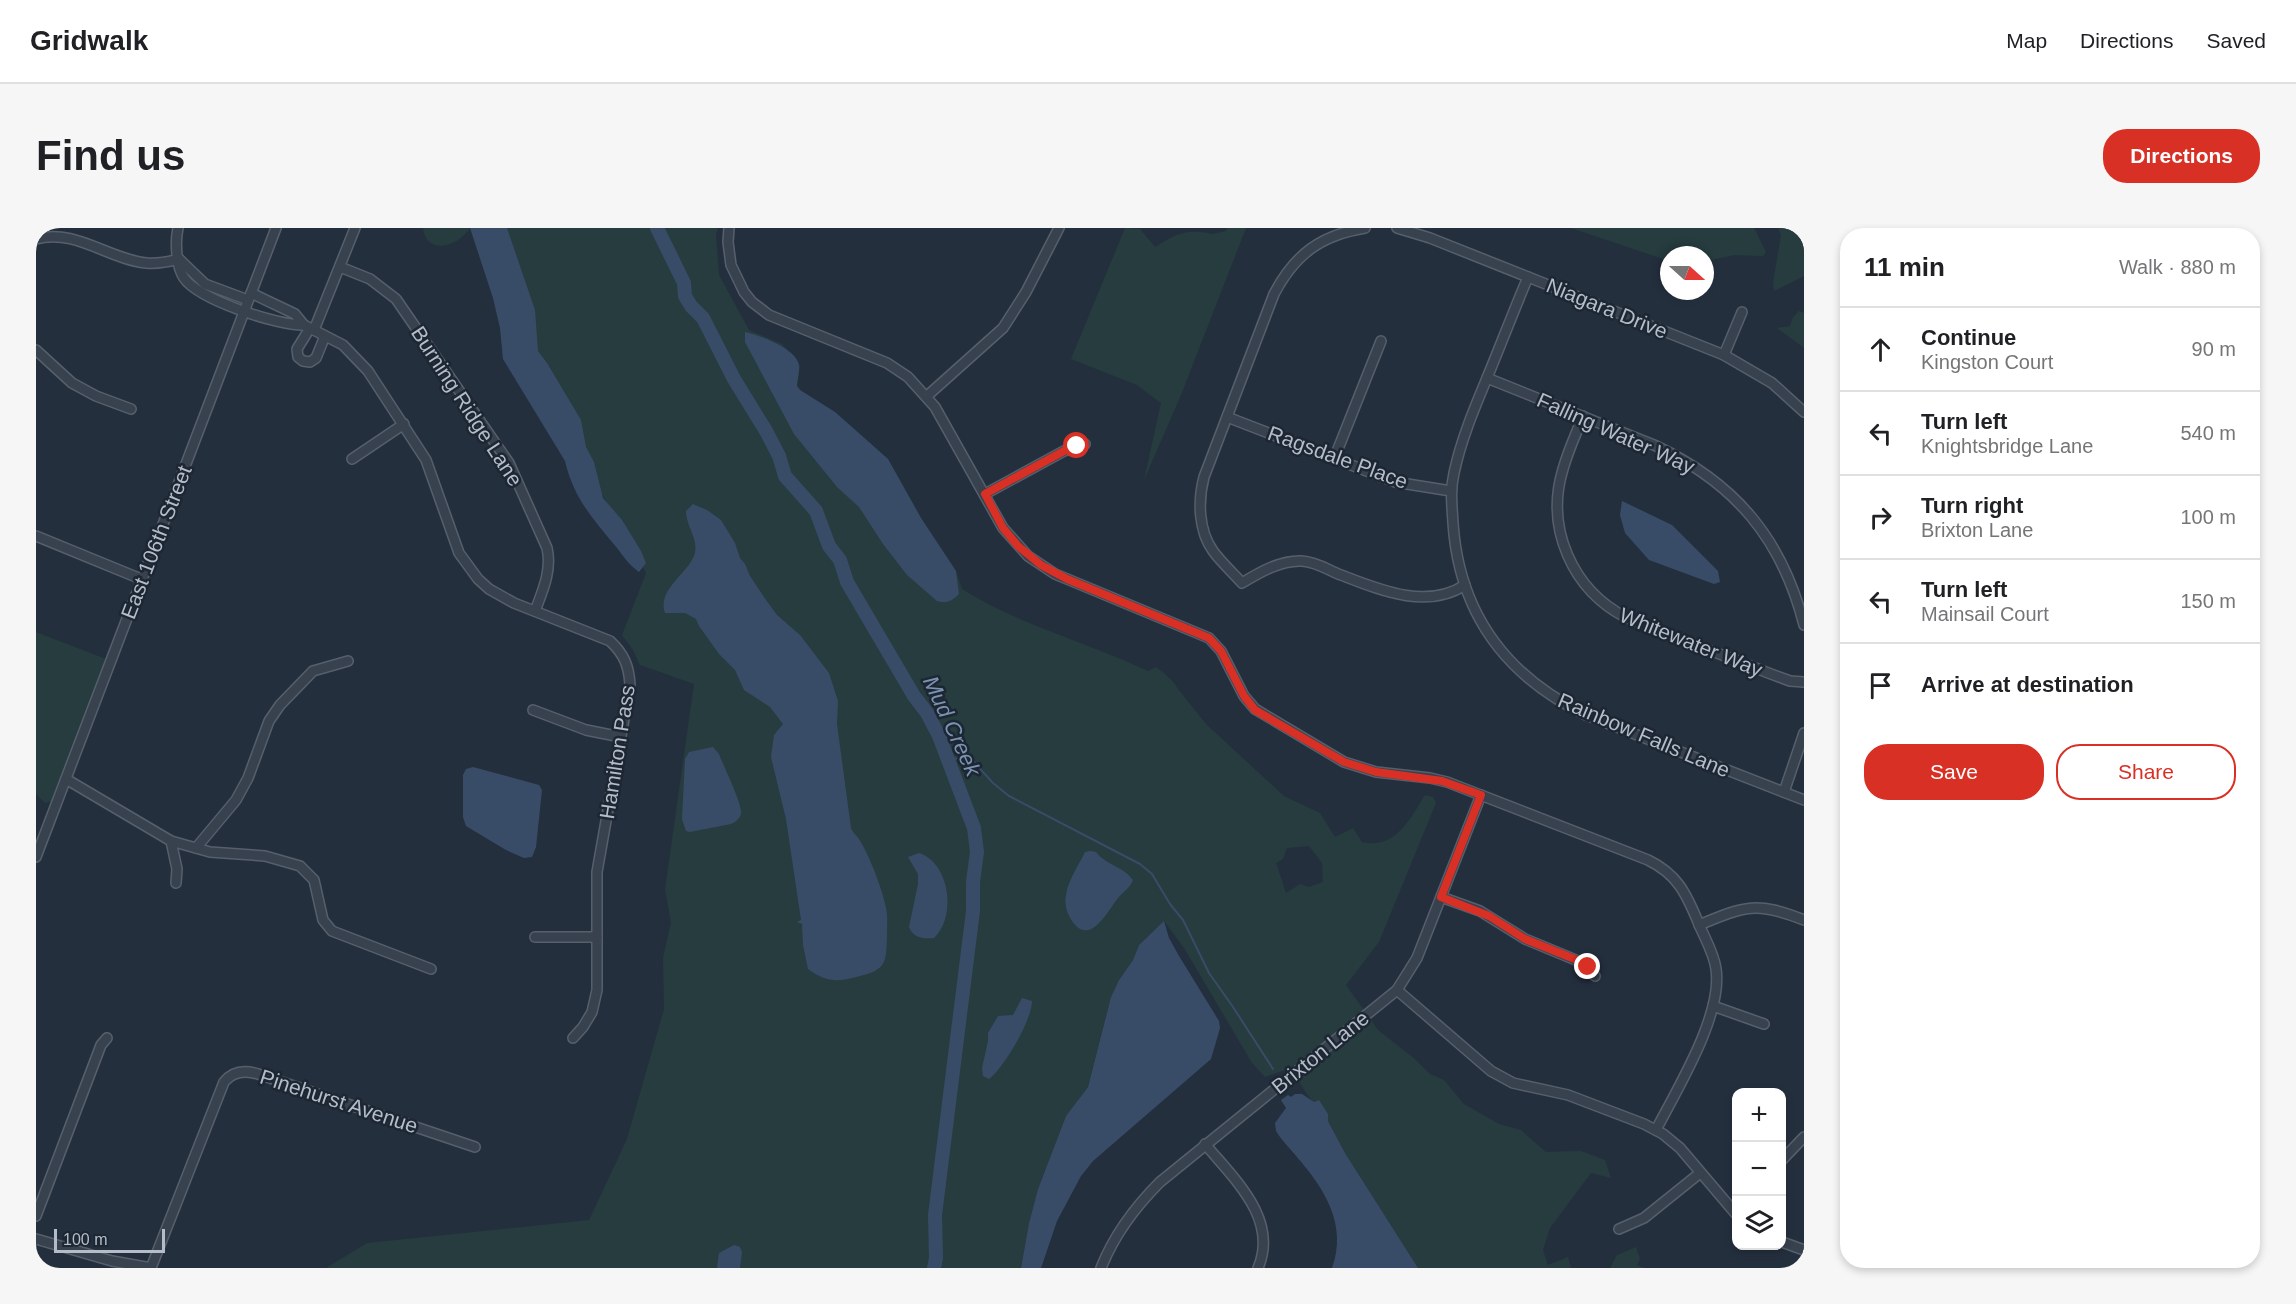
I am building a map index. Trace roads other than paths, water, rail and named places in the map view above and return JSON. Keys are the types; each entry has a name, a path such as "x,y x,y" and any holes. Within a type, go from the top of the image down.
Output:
{"street":[{"path":"36,239 54,235 75,238 145,263 166,262 179,259 178,228"},
{"name":"East 106th Street","path":"36,857 276,228"},
{"path":"325,336 316,358 310,362 298,357 297,349 340,267 355,228"},
{"path":"729,228 731,265 744,292 756,307 777,319 887,363 908,377 927,396 945,424 1003,528 1018,546 1041,565 1067,579 1209,638 1221,651 1244,696 1255,710 1344,762 1376,772 1442,781 1481,795 1662,867 1680,884 1716,967 1717,990 1690,1064 1656,1130"},
{"path":"927,396 1003,328 1026,292 1059,228"},
{"path":"1365,228 1343,233 1311,248 1297,258 1284,274 1274,294 1204,477 1199,505 1203,528 1212,550 1242,583 1286,562 1303,561 1320,564 1339,574 1402,596 1437,596 1453,592 1465,585"},
{"name":"Niagara Drive","path":"1397,228 1430,238 1724,355 1772,383 1804,412"},
{"name":"Hamilton Pass","path":"179,259 205,284 250,296 295,314 310,328 343,345 361,362 426,460 459,553 469,568 489,589 508,600 600,636 619,649 629,672 630,685 597,872 599,980 595,1002 583,1028 573,1038"},
{"name":"Hamilton Pass","path":"179,259 183,276 194,288 244,311 291,326 310,328"},
{"name":"Burning Ridge Lane","path":"340,267 370,279 396,299 509,463 548,548 550,559 535,611"},
{"name":"Rainbow Falls Lane","path":"1528,277 1462,444 1451,491 1454,537 1460,568 1465,585 1487,630 1503,654 1523,676 1540,690 1586,716 1804,800"},
{"path":"1724,355 1742,312"},
{"path":"1334,459 1381,341"},
{"path":"36,350 72,383 131,410"},
{"name":"Falling Water Way","path":"1487,378 1678,456 1702,470 1729,491 1749,513 1774,548 1796,596 1804,625"},
{"name":"Whitewater Way","path":"1582,416 1563,469 1558,492 1558,516 1562,539 1570,562 1583,583 1607,606 1627,618 1790,681 1804,682"},
{"name":"Ragsdale Place","path":"1227,417 1395,482 1451,491"},
{"path":"352,459 404,424"},
{"path":"985,494 1064,451 1085,444"},
{"path":"36,536 141,579"},
{"path":"196,848 236,800 248,778 269,721 280,705 313,671 348,661"},
{"path":"533,711 586,730 621,737"},
{"path":"1784,792 1804,733"},
{"path":"66,779 171,841 227,854 265,856 300,866 314,880 323,920 332,931 431,969"},
{"name":"Brixton Lane","path":"1103,1267 1115,1239 1144,1198 1205,1144 1397,990 1418,958 1481,795"},
{"path":"171,841 177,869 176,883"},
{"path":"1441,897 1480,911 1525,939 1583,963 1595,976"},
{"path":"1699,925 1749,907 1773,909 1804,920"},
{"path":"535,937 597,937"},
{"path":"1397,990 1491,1071 1519,1085 1568,1095 1656,1130 1680,1148 1732,1209"},
{"path":"1713,1006 1764,1024"},
{"path":"36,1216 101,1045 107,1038"},
{"name":"Pinehurst Avenue","path":"151,1268 224,1082 231,1074 245,1071 258,1074 475,1147"},
{"path":"1786,1156 1804,1137"},
{"path":"1205,1144 1258,1213 1264,1238 1264,1249 1258,1268"},
{"path":"1619,1229 1644,1218 1700,1173"},
{"path":"36,1239 112,1261 151,1268"},
{"path":"1786,1243 1804,1250"}],"water":[{"path":"470,228 507,228 535,310 538,351 581,420 586,447 594,462 603,498 622,520 641,551 646,563 639,572 632,567 585,508 574,487 565,461 503,359 500,328 493,298"},
{"path":"745,332 767,339 790,352 799,365 797,386 800,390 835,412 888,459 921,518 956,571 959,594 947,602 937,601 907,575 859,507 837,487 794,434 745,342"},
{"path":"1622,501 1672,525 1718,571 1720,582 1714,584 1649,560 1625,533 1620,515"},
{"path":"693,504 721,520 735,543 750,576 766,600 777,615 800,635 829,673 838,701 837,724 851,828 871,863 887,911 885,958 880,967 869,974 833,980 821,977 808,969 802,924 797,922 801,920 786,819 771,757 774,735 783,724 770,707 744,690 735,670 719,654 696,619 685,613 665,613 665,597 694,556 695,544 686,511"},
{"path":"713,747 719,754 732,785 741,814 731,824 686,831 682,819 685,759 689,752"},
{"path":"473,767 539,785 542,790 536,847 532,857 524,858 506,850 466,826 463,817 463,775 466,769"},
{"path":"1085,852 1096,852 1133,880 1098,924 1092,929 1085,930 1072,921 1066,908 1065,898 1069,884"},
{"path":"919,853 938,868 947,891 946,917 934,938 919,937 913,934 909,927 918,874 908,857"},
{"path":"1164,921 1169,938 1219,1021 1220,1028 1211,1059 1093,1161 1081,1176 1057,1221 1041,1268 1021,1268 1038,1189 1066,1116 1088,1087 1111,997 1119,980 1133,960 1139,945"},
{"path":"1022,998 1032,1001 1027,1020 1002,1065 989,1079 983,1076 982,1068 988,1033 998,1016 1013,1015"},
{"path":"1295,1094 1302,1094 1314,1102 1319,1100 1328,1114 1328,1121 1345,1153 1418,1268 1332,1268 1337,1237 1331,1208 1316,1181 1276,1131 1275,1123 1286,1108 1281,1100 1288,1095 1291,1097"},
{"path":"734,1245 740,1247 742,1252 740,1268 717,1268 719,1253"}],"waterway":[{"name":"Mud Creek","path":"657,228 684,283 685,296 703,318 734,379 766,431 779,456 785,476 816,511 829,546 840,560 847,582 914,696 927,713 939,736 974,828 977,852 973,882 973,911 935,1215 936,1258 934,1268"},
{"path":"949,758 972,760 993,783 1009,796 1140,864 1152,874 1170,904 1183,920 1209,973 1273,1069"}]}
